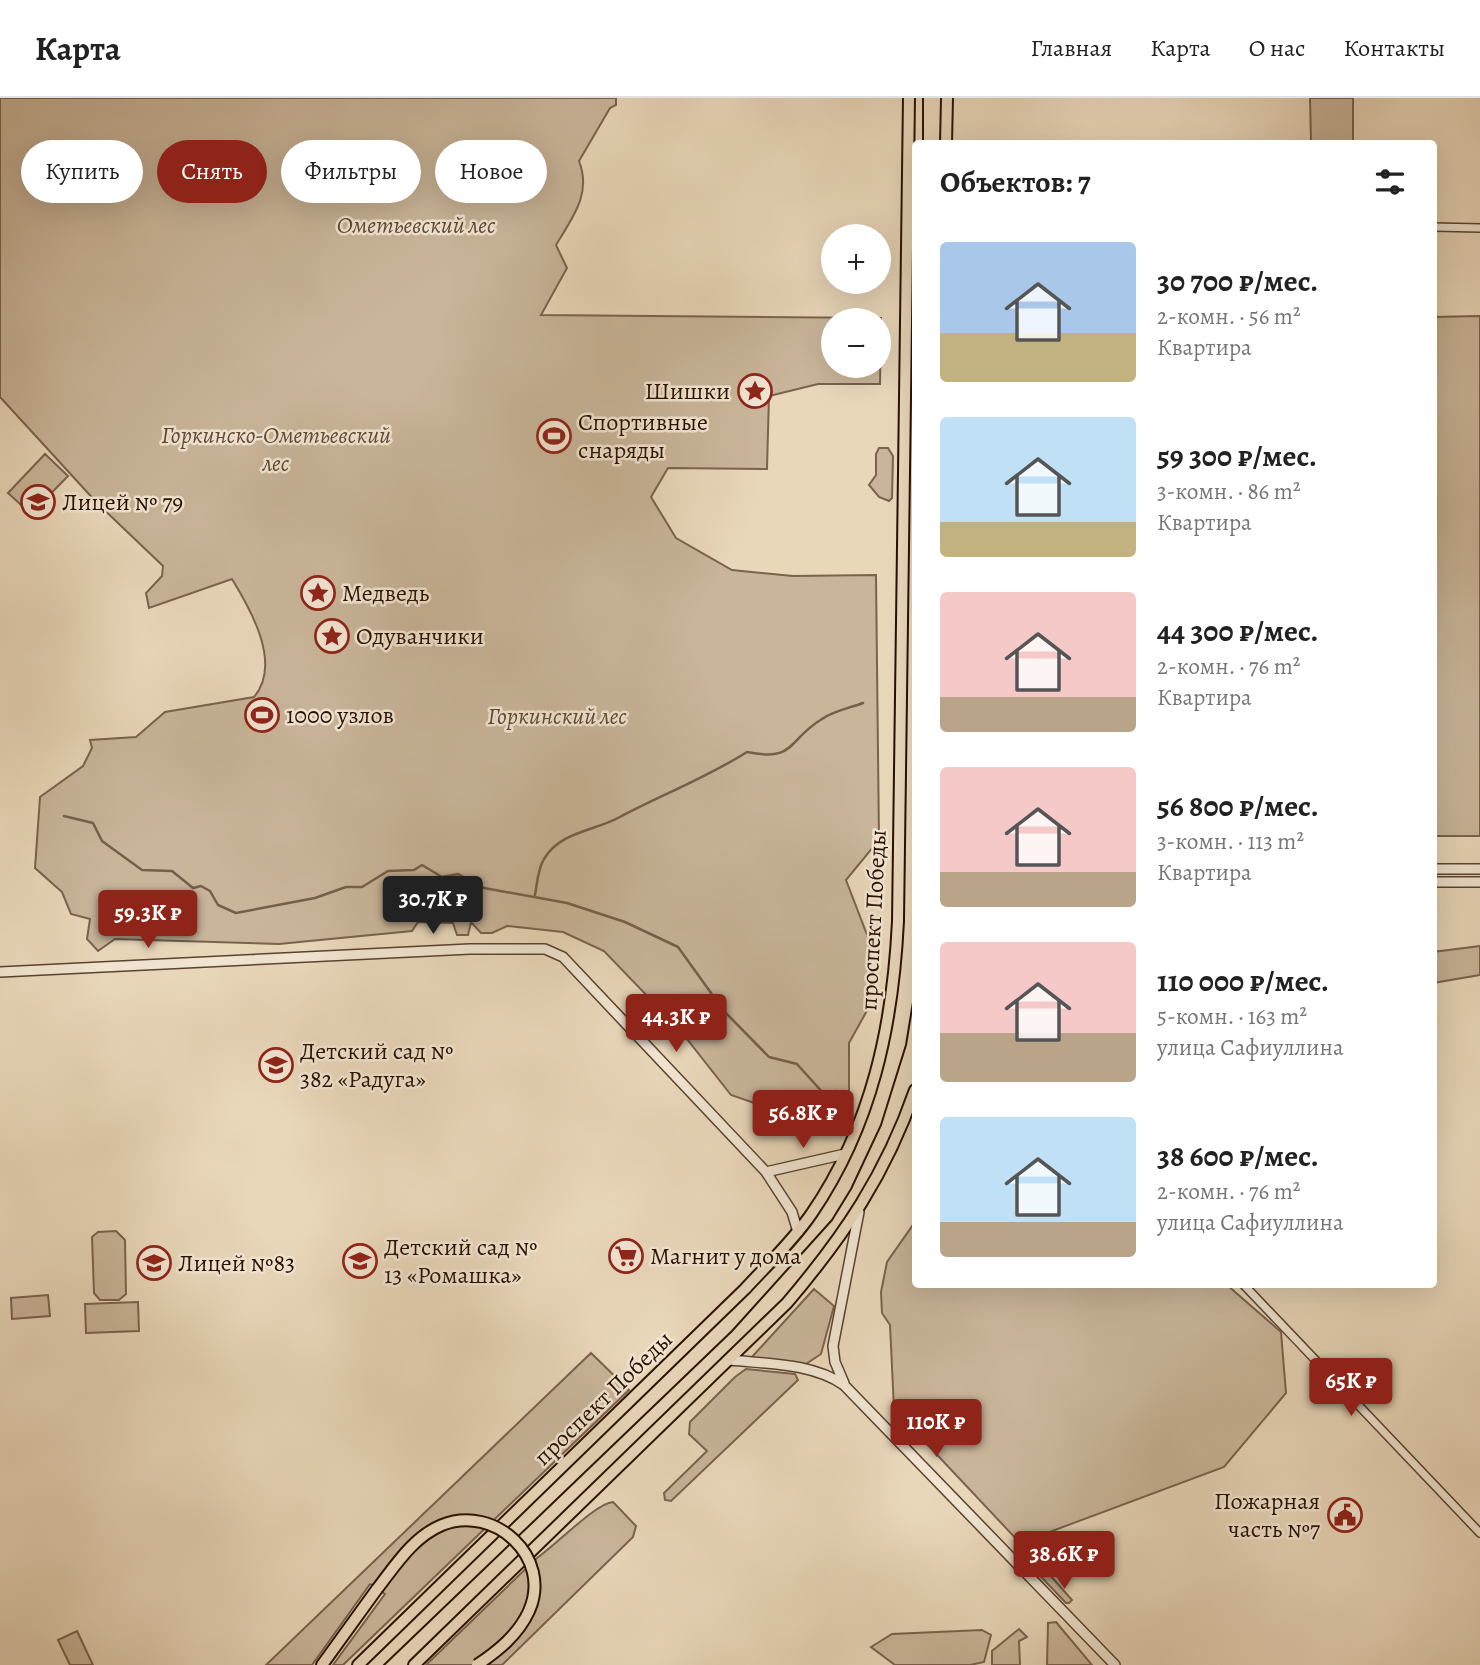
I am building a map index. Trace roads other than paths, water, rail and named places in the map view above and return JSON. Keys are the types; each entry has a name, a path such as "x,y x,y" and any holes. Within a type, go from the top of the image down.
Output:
{"main road":[{"name":"проспект Победы","path":"358,1665 745,1289 798,1232 845,1154 865,1111 883,1050 895,972 909,98"},
{"path":"946,140 947,98"},
{"path":"414,1665 787,1303 833,1249 859,1212 901,1130 912,1099"},
{"path":"322,1665 400,1558 422,1537 441,1526 474,1520 509,1534 520,1543 531,1568 534,1587 530,1609 518,1631 477,1665"}],"street":[{"path":"1437,227 1480,228"},
{"path":"1437,869 1480,869"},
{"path":"1437,882 1480,882"},
{"path":"0,972 460,950 545,949 563,957 766,1172 792,1212 798,1232"},
{"path":"766,1172 845,1154"},
{"path":"844,1385 835,1362 833,1346 859,1212"},
{"path":"1247,1288 1480,1532"},
{"path":"730,1360 813,1371 830,1376 844,1385 1115,1665"}],"waterway":[{"path":"535,895 544,859 559,843 618,818 747,752 774,754 783,751 826,716 863,703"},
{"path":"64,816 93,823 102,841 142,870 172,871 193,888 201,886 210,891 218,905 236,913 315,898 346,887 362,887 388,871 414,870 422,865 442,877 458,874 484,888 567,903 625,922 678,947 724,1011 769,1057 797,1064 824,1094 837,1091"}],"tram line":[{"path":"923,98 923,140"},
{"path":"384,1665 732,1331 832,1220 851,1189 881,1125 906,1045 912,1008"}],"place":[{"name":"Шишки","path":"755,391"},
{"name":"Спортивные снаряды","path":"554,436"},
{"name":"Лицей № 79","path":"38,502"},
{"name":"Медведь","path":"318,593"},
{"name":"Одуванчики","path":"332,636"},
{"name":"1000 узлов","path":"262,715"},
{"name":"Детский сад № 382 «Радуга»","path":"276,1065"},
{"name":"Магнит у дома","path":"626,1256"},
{"name":"Детский сад № 13 «Ромашка»","path":"360,1261"},
{"name":"Лицей №83","path":"154,1263"},
{"name":"Пожарная часть №7","path":"1345,1515"}],"park label":[{"name":"Ометьевский лес","path":"416,225"},
{"name":"Горкинско-Ометьевский лес","path":"276,449"},
{"name":"Горкинский лес","path":"557,716"}]}
